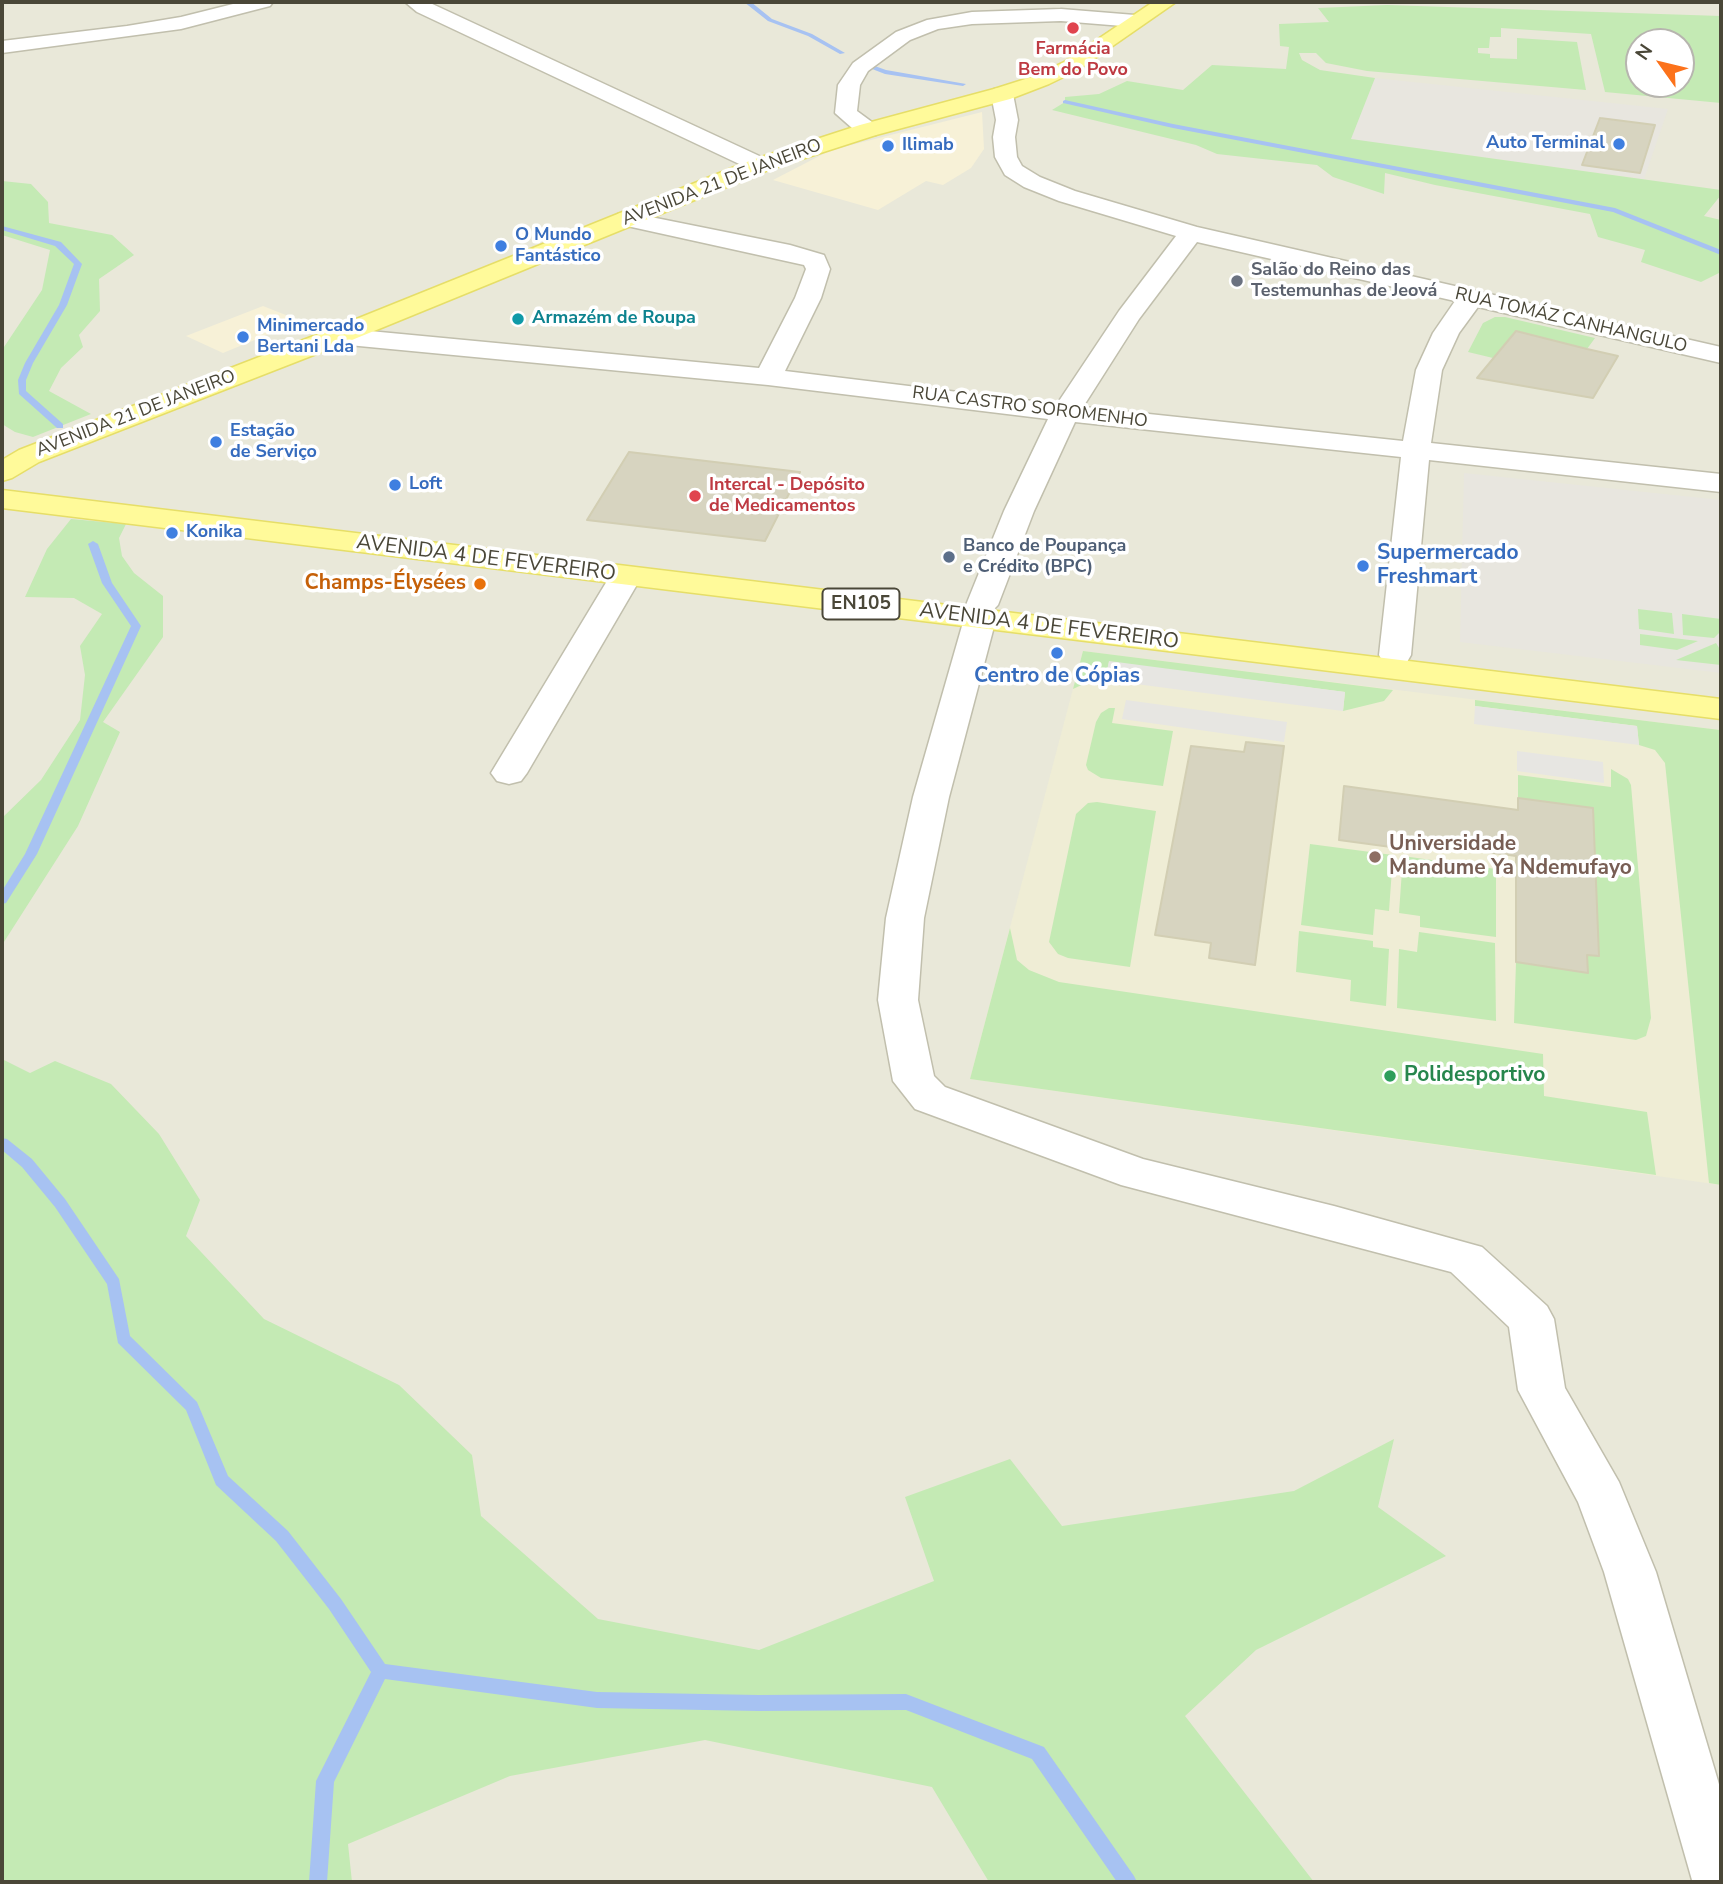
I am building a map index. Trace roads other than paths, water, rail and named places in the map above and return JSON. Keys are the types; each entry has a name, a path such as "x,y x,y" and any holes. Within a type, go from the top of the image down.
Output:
{"main road":[{"name":"AVENIDA 21 DE JANEIRO","path":"2,471 29,456 338,336 760,166 868,130 1002,94 1042,80 1071,66 1166,2"},
{"name":"AVENIDA 4 DE FEVEREIRO","path":"2,487 981,612 1405,673 1721,709"},
{"name":"AVENIDA 4 DE FEVEREIRO","path":"2,499 626,576 981,612"},
{"name":"AVENIDA 4 DE FEVEREIRO","path":"1405,673 1721,693"}],"street":[{"path":"2,47 127,32 223,13 263,2"},
{"path":"415,2 760,166"},
{"path":"169,3 223,13"},
{"path":"868,130 846,113 849,85 860,67 903,36 969,10 1135,21"},
{"name":"RUA TOMÁZ CANHANGULO","path":"1002,94 1007,120 1004,137 1006,158 1013,170 1032,182 1067,196 1191,233 1721,355"},
{"path":"626,219 790,252 815,261 818,269 808,298 768,377"},
{"path":"1191,233 1128,316 1065,413 1019,511 981,612 931,797 905,918 898,1000 914,1080 930,1098 1136,1174 1466,1259 1531,1319 1542,1390 1601,1497 1630,1572 1721,1880"},
{"path":"1405,673 1416,450 1429,370 1446,334 1470,299"},
{"name":"RUA CASTRO SOROMENHO","path":"338,336 768,377 1065,413 1721,483"},
{"path":"509,773 626,576"}],"waterway":[{"path":"747,2 770,20 810,35 842,53"},
{"path":"869,66 885,72 963,84"},
{"path":"1065,102 1173,126 1615,210 1721,253"},
{"path":"2,228 58,244 78,264 63,305 22,380 22,392 60,426"},
{"path":"2,900 31,854 136,626 107,583 93,544"},
{"path":"2,1143 27,1163 60,1203 114,1283 123,1339 192,1406 222,1480 282,1536 335,1604 380,1671"},
{"path":"318,1882 325,1781 380,1671"},
{"path":"380,1671 597,1700 906,1702 1038,1753 1128,1882"}],"place":[{"name":"Farmácia Bem do Povo","path":"1073,28"},
{"name":"Auto Terminal","path":"1619,144"},
{"name":"Ilimab","path":"888,146"},
{"name":"O Mundo Fantástico","path":"501,246"},
{"name":"Salão do Reino das Testemunhas de Jeová","path":"1237,281"},
{"name":"Armazém de Roupa","path":"518,319"},
{"name":"Minimercado Bertani Lda","path":"243,337"},
{"name":"Estação de Serviço","path":"216,442"},
{"name":"Loft","path":"395,485"},
{"name":"Intercal - Depósito de Medicamentos","path":"695,496"},
{"name":"Konika","path":"172,533"},
{"name":"Banco de Poupança e Crédito (BPC)","path":"949,557"},
{"name":"Supermercado Freshmart","path":"1363,566"},
{"name":"Champs-Élysées","path":"480,584"},
{"name":"Centro de Cópias","path":"1057,653"},
{"name":"Universidade Mandume Ya Ndemufayo","path":"1375,857"},
{"name":"Polidesportivo","path":"1390,1076"}]}
